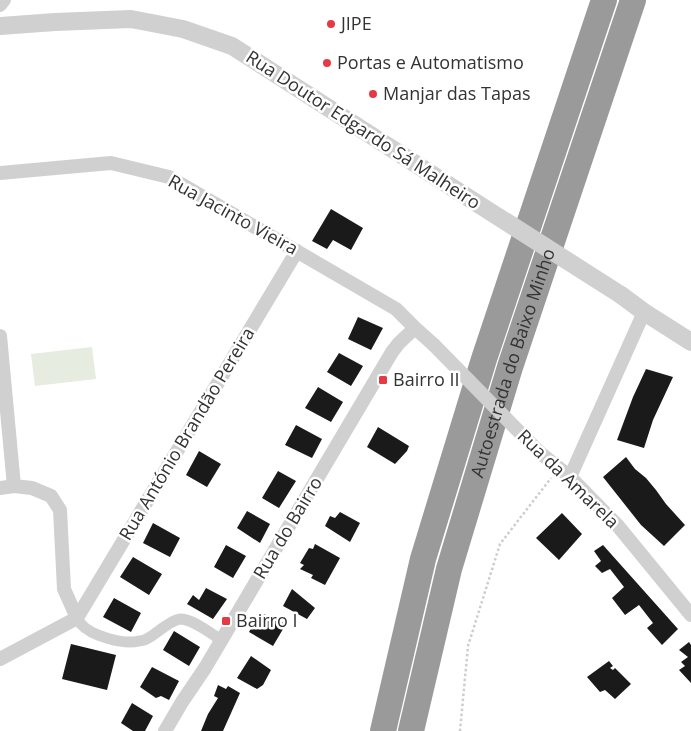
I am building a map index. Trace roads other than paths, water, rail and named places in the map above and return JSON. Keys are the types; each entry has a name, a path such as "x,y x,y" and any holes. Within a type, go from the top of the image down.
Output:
{"highway":[{"name":"Autoestrada do Baixo Minho","path":"383,731 423,559 484,359 604,0"},
{"name":"Autoestrada do Baixo Minho","path":"411,731 449,568 510,367 633,0"}],"street":[{"path":"0,5 4,0"},
{"name":"Rua Doutor Edgardo Sá Malheiro","path":"0,26 131,19 184,29 232,46 621,295 691,342"},
{"name":"Rua Jacinto Vieira","path":"0,174 111,163 169,177 396,309 415,328"},
{"name":"Rua António Brandão Pereira","path":"77,618 296,251"},
{"path":"565,472 644,312"},
{"name":"Rua da Amarela","path":"415,328 539,452 565,472 618,526 691,615"},
{"name":"Rua do Bairro","path":"165,731 222,640 392,352 415,328"},
{"path":"0,336 14,486"},
{"path":"0,488 14,486 32,488 51,496 60,510 64,589 77,618 86,629 105,638 139,642 149,638 176,620 182,619 190,621 222,640"},
{"path":"0,659 77,618"}],"place":[{"name":"JIPE","path":"331,24"},
{"name":"Portas e Automatismo","path":"327,63"},
{"name":"Manjar das Tapas","path":"373,94"},
{"name":"Bairro II","path":"383,380"},
{"name":"Bairro I","path":"226,621"}]}
